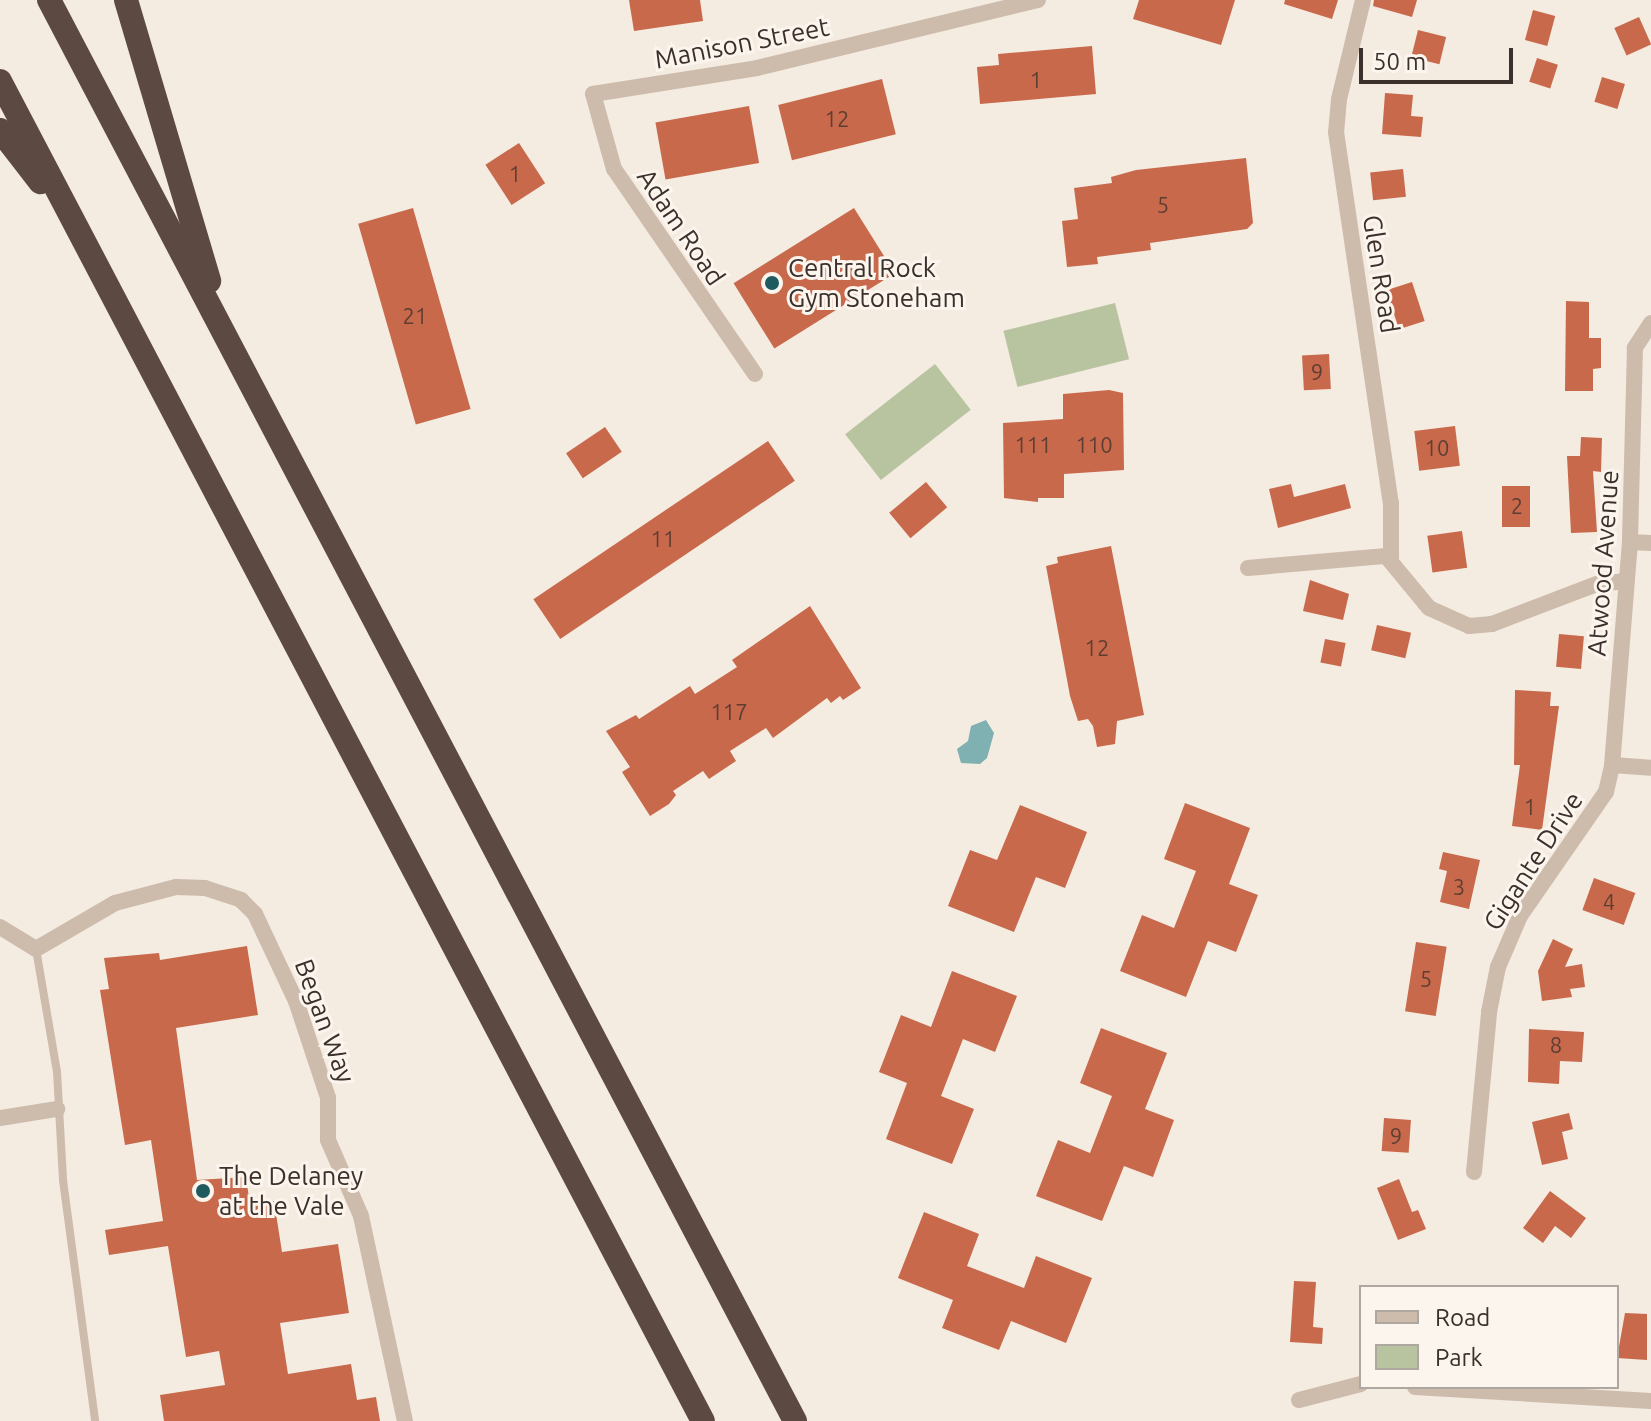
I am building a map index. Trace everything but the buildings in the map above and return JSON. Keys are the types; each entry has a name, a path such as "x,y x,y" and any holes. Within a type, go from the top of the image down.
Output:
{"highway":[{"path":"49,0 795,1421"},
{"path":"126,0 224,333"},
{"path":"0,81 703,1421"},
{"path":"0,130 79,232"}],"street":[{"name":"Manison Street","path":"593,94 757,68 1038,0"},
{"name":"Glen Road","path":"1363,0 1336,132 1391,503 1391,558"},
{"name":"Adam Road","path":"593,94 614,169 755,374"},
{"name":"Atwood Avenue","path":"1612,765 1630,542 1635,348 1648,325"},
{"path":"1630,542 1651,543"},
{"path":"1248,568 1391,558 1429,608 1469,626 1492,624 1597,584 1626,581"},
{"path":"1612,765 1651,768"},
{"name":"Gigante Drive","path":"1474,1172 1489,1012 1498,967 1520,916 1606,792 1612,765"},
{"name":"Began Way","path":"36,949 115,903 176,887 205,888 241,900 255,914 296,1001 328,1098 328,1140 342,1182 361,1216 405,1421"},
{"path":"0,927 36,949"},
{"path":"0,1118 57,1109"},
{"path":"1299,1400 1359,1385"},
{"path":"1449,1389 1651,1401"}],"lane":[{"path":"36,949 57,1072 57,1109 95,1421"}],"green space":[{"path":"1115,303 1129,359 1017,387 1003,331"},
{"path":"935,364 971,410 881,480 845,434"}],"water":[{"path":"986,720 994,733 987,758 980,764 961,763 957,749 968,741 971,726"}],"place":[{"name":"Central Rock Gym Stoneham","path":"772,283"},
{"name":"The Delaney at the Vale","path":"203,1191"}]}
